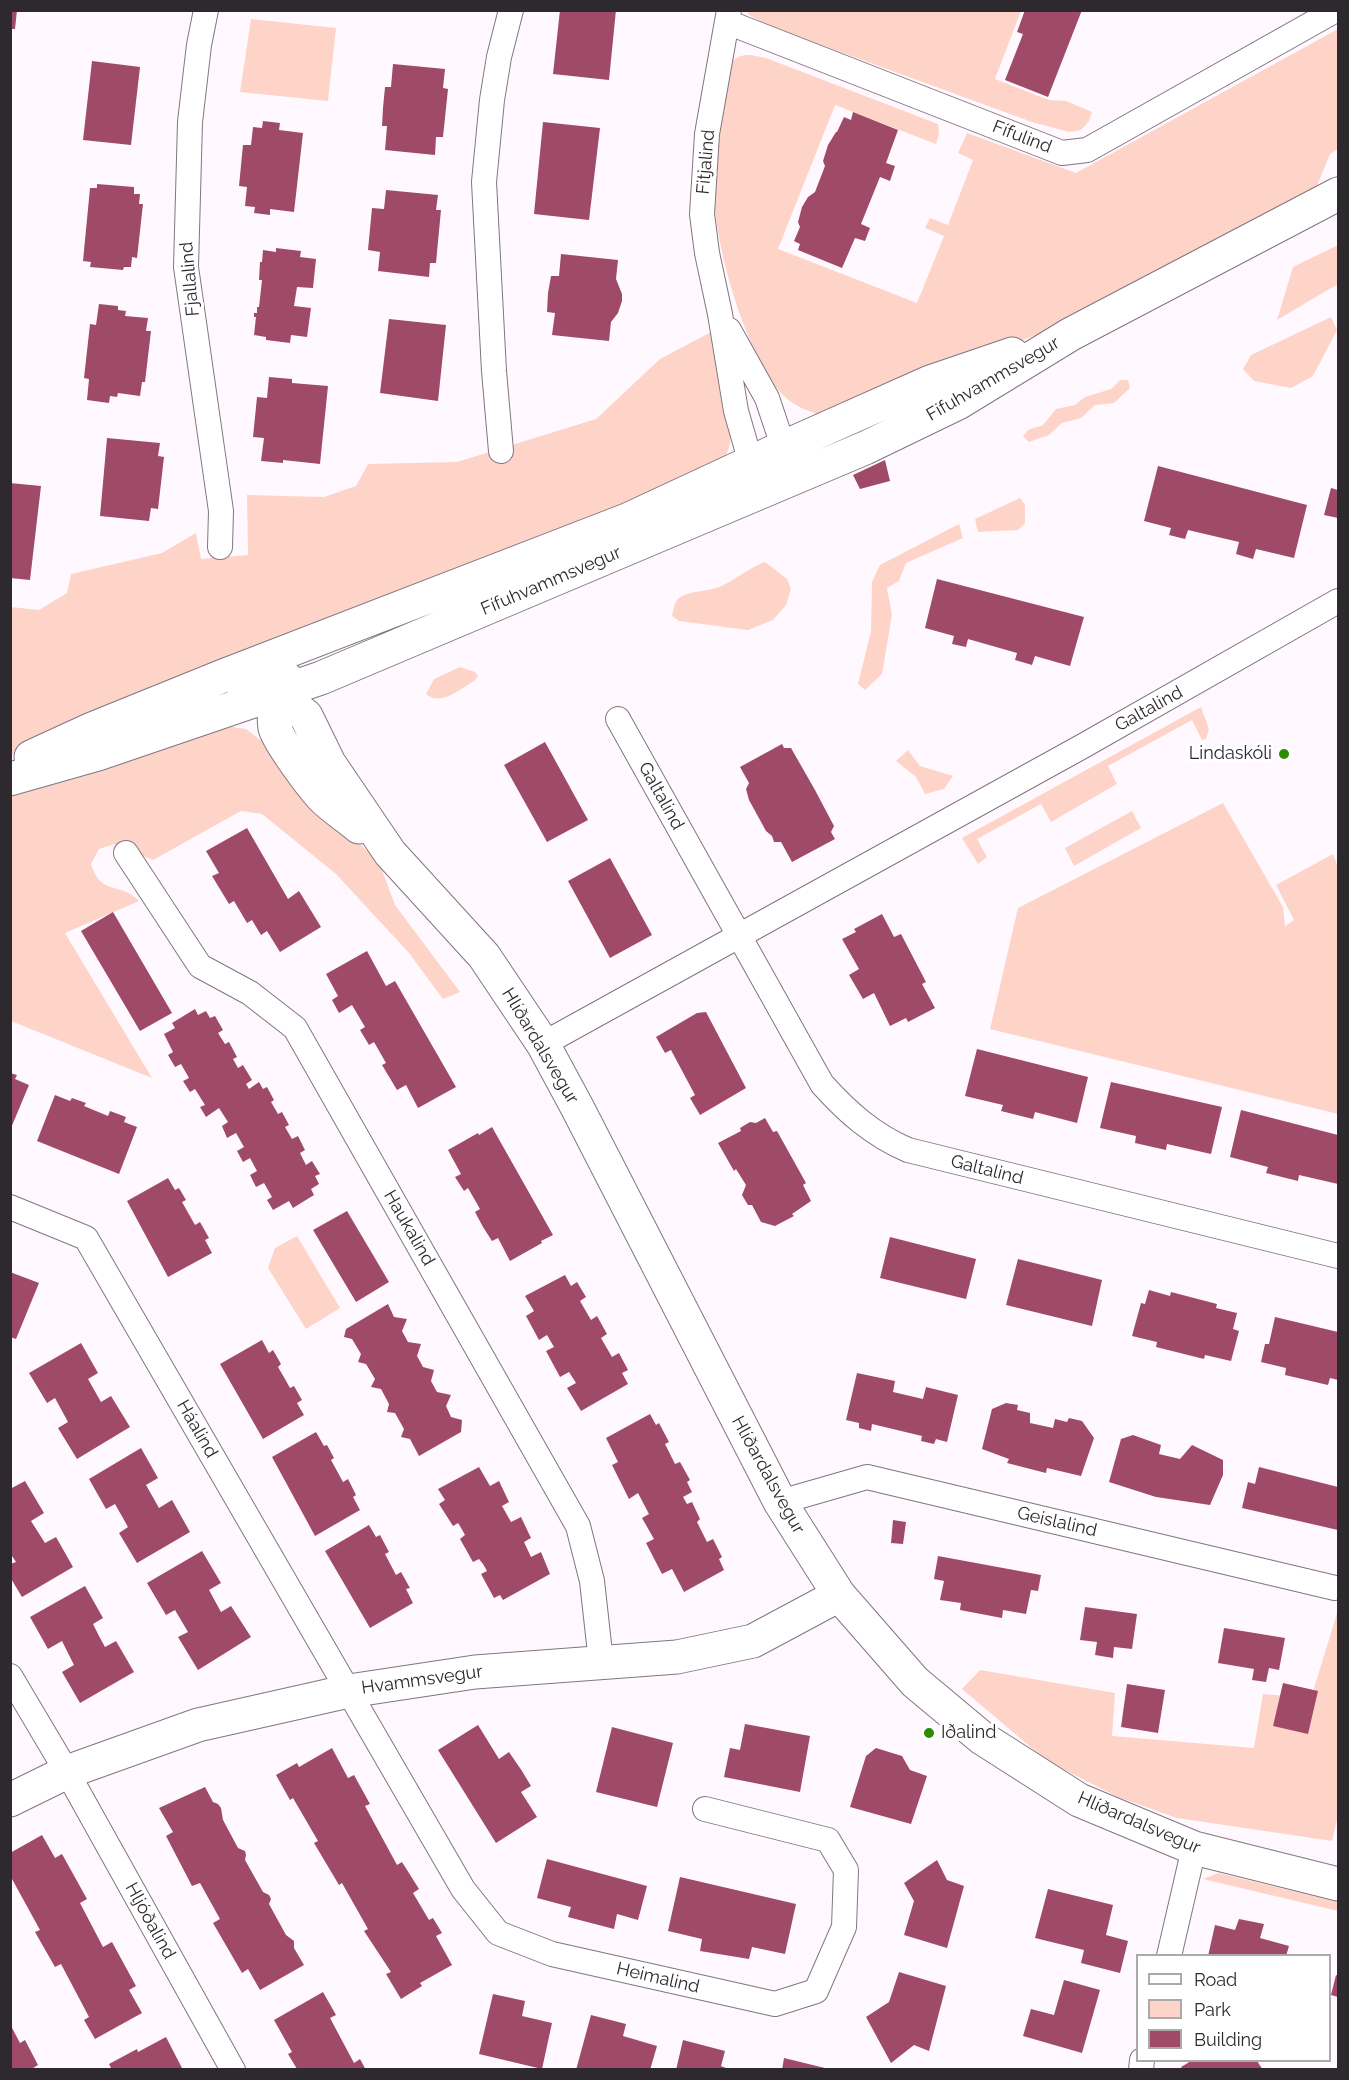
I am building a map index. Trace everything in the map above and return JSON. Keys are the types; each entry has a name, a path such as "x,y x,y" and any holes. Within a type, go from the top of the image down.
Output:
{"main road":[{"name":"Fífuhvammsvegur","path":"10,766 92,729 223,676 627,520 755,477 793,478 865,448 958,403 1071,334 1338,194"},
{"name":"Fífuhvammsvegur","path":"10,779 98,754 321,678 586,567 755,477 784,447 930,382 1071,334"},
{"path":"278,693 291,672 312,657 410,617 448,591"},
{"name":"Hlíðardalsvegur","path":"223,676 250,677 260,681 306,716 329,763 390,853 484,956 543,1044 780,1502 839,1595 915,1682 982,1738 1079,1800 1194,1848 1338,1884"},
{"name":"Hvammsvegur","path":"10,1800 67,1772 198,1725 349,1691 475,1672 677,1657 753,1641 839,1595"}],"street":[{"name":"Fjallalind","path":"206,10 199,45 190,122 186,267 221,511 220,546"},
{"path":"501,451 493,359 484,182 499,57 511,10"},
{"name":"Fífulind","path":"728,16 1062,153 1087,150 1336,10"},
{"name":"Fitjalind","path":"728,16 707,134 702,205 707,253 736,411 755,477"},
{"name":"Fitjalind","path":"720,314 767,398 793,478"},
{"name":"Galtalind","path":"543,1044 1083,746 1338,602"},
{"name":"Galtalind","path":"618,719 822,1084 863,1125 897,1146 908,1150 1338,1256"},
{"name":"Haukalind","path":"126,853 200,966 250,993 295,1028 578,1527 592,1581 601,1662"},
{"name":"Háalind","path":"10,1207 86,1238 349,1691"},
{"name":"Geislalind","path":"780,1502 867,1477 1335,1588"},
{"name":"Hljóðalind","path":"10,1676 67,1772 233,2070"},
{"name":"Heimalind","path":"349,1691 463,1889 498,1933 552,1954 775,2004 816,1991 844,1927 846,1870 828,1840 705,1809"},
{"path":"1169,1954 1194,1848"}],"green space":[{"path":"747,11 1021,11 995,79 1049,100 1066,101 1092,112 1089,121 1081,130 1069,132 1032,122 769,26 749,15"},
{"path":"251,19 336,28 328,101 240,92"},
{"path":"1338,29 1338,149 1330,154 1317,186 1036,335 820,415 784,396 759,360 739,312 724,261 714,199 715,161 726,68 740,56 766,58 938,124 939,134 936,144 835,105 778,249 917,303 944,236 925,228 930,218 948,225 973,160 958,153 967,133 1076,173"},
{"path":"1338,245 1338,284 1277,320 1293,267"},
{"path":"1331,317 1337,330 1313,376 1291,388 1254,381 1243,369 1251,355"},
{"path":"713,331 731,435 724,458 704,474 11,755 11,607 39,610 67,593 71,574 162,553 196,533 201,559 248,555 247,495 324,497 356,486 368,464 457,462 596,419 660,359"},
{"path":"1120,380 1128,380 1130,388 1114,403 1095,405 1081,418 1062,423 1049,435 1029,442 1023,436 1028,430 1043,425 1056,409 1075,405 1085,397 1111,389"},
{"path":"1020,498 1025,505 1025,523 1018,530 978,532 975,519"},
{"path":"959,524 963,538 906,563 899,581 887,588 892,615 882,674 865,690 858,684 871,631 872,582 880,565"},
{"path":"765,562 787,579 791,589 786,605 773,620 748,630 679,621 672,616 676,602 682,596 719,587"},
{"path":"460,667 475,672 478,676 474,681 444,698 432,698 426,694 434,679"},
{"path":"1201,707 1209,729 1206,739 1202,740 1192,720 1108,766 1117,784 1051,822 1041,804 977,839 987,857 978,864 962,838"},
{"path":"219,725 246,729 262,741 307,794 379,862 395,905 460,992 443,999 409,953 336,874 262,814 241,811 153,860 115,844 99,849 91,864 100,881 125,891 139,901 65,933 152,1078 11,1021 10,792"},
{"path":"908,750 920,766 953,776 944,789 925,794 916,777 896,761"},
{"path":"1223,803 1283,907 1285,926 1294,920 1276,885 1333,854 1338,867 1338,1114 990,1029 1018,908"},
{"path":"1132,811 1141,828 1074,866 1065,848"},
{"path":"297,1236 340,1308 306,1329 268,1268 275,1248"},
{"path":"1338,1610 1338,1816 1332,1841 1177,1818 1118,1797 1047,1761 962,1689 980,1670 1115,1693 1112,1736 1254,1748 1263,1694 1311,1698"},
{"path":"1218,1873 1338,1902 1338,1911 1203,1879"}],"building":[{"path":"10,10 17,10 15,29 10,29"},
{"path":"560,10 616,10 609,80 553,74"},
{"path":"1025,10 1082,10 1048,97 1005,80 1023,34 1017,32"},
{"path":"92,61 140,67 131,145 83,140"},
{"path":"393,64 445,69 443,88 448,89 443,137 436,137 435,155 385,150 387,126 382,126 383,108 385,87 391,87"},
{"path":"853,112 898,130 886,163 895,166 890,181 880,177 861,224 870,228 865,241 855,238 842,268 798,250 800,244 794,241 800,227 798,222 802,207 808,197 815,192 825,166 823,161 828,145 844,117 851,120"},
{"path":"263,121 280,123 279,130 303,133 294,212 270,209 270,215 254,213 255,207 245,206 247,187 239,186 243,145 251,145 253,127 262,128"},
{"path":"543,122 600,128 589,220 534,214"},
{"path":"97,184 134,187 134,194 140,194 139,204 143,204 137,258 132,257 131,267 124,267 123,270 90,267 91,262 83,261 90,188 97,188"},
{"path":"386,190 438,195 436,210 441,210 436,263 430,263 429,277 378,271 380,252 368,250 372,208 384,209"},
{"path":"276,248 301,251 300,257 316,259 313,288 297,287 294,306 311,308 307,337 291,335 290,343 266,340 266,337 254,335 256,317 254,313 257,313 257,307 259,307 262,280 259,280 260,262 262,262 263,250 276,252"},
{"path":"561,254 618,260 616,279 622,294 622,301 618,313 611,322 609,341 552,335 555,313 547,312 548,293 551,276 559,276"},
{"path":"99,304 118,306 118,310 126,311 125,316 148,318 146,331 151,331 145,382 142,382 140,396 118,393 117,397 110,396 109,403 87,400 89,379 84,378 90,324 96,325"},
{"path":"389,319 446,325 438,401 380,393"},
{"path":"269,377 292,379 292,383 328,386 320,464 283,460 283,463 261,461 264,438 253,437 257,397 267,398"},
{"path":"107,438 160,443 158,456 164,457 158,509 151,508 149,521 100,516"},
{"path":"885,460 890,481 860,489 853,475"},
{"path":"1158,466 1307,505 1294,558 1256,549 1253,559 1236,554 1239,542 1188,530 1185,539 1169,535 1171,528 1144,521"},
{"path":"10,483 41,486 30,580 10,578"},
{"path":"1331,488 1338,490 1338,518 1324,515"},
{"path":"937,579 1084,617 1070,666 1035,656 1032,665 1015,660 1017,653 968,639 966,647 952,644 954,636 925,628"},
{"path":"545,742 588,820 547,842 504,765"},
{"path":"782,744 784,748 791,748 834,826 831,832 835,839 792,862 781,842 774,842 772,836 766,831 749,800 746,789 749,783 740,767"},
{"path":"247,828 288,899 299,891 321,927 280,952 267,931 261,935 252,920 247,923 234,901 229,904 212,876 219,873 206,851"},
{"path":"610,858 652,935 610,958 568,881"},
{"path":"113,912 172,1013 140,1031 81,931"},
{"path":"882,914 894,937 901,934 926,982 922,984 935,1008 908,1022 906,1018 890,1026 874,993 863,999 849,975 859,969 842,939 856,932 854,929"},
{"path":"367,951 386,986 395,981 456,1087 418,1108 406,1085 397,1090 382,1065 386,1063 374,1042 369,1045 360,1030 365,1027 352,1005 339,1013 332,1000 338,996 326,974"},
{"path":"195,1009 198,1015 206,1011 210,1018 215,1016 223,1030 218,1033 225,1044 229,1042 237,1057 233,1059 238,1068 243,1065 252,1080 246,1084 249,1089 259,1082 263,1089 267,1087 274,1100 271,1102 278,1114 282,1112 289,1125 285,1127 292,1139 298,1136 305,1150 300,1153 306,1165 312,1161 320,1174 315,1176 319,1184 311,1189 314,1195 293,1208 289,1201 273,1210 267,1200 272,1197 264,1183 256,1187 250,1175 257,1171 250,1158 243,1162 237,1151 244,1147 236,1133 227,1138 222,1126 228,1122 219,1108 206,1117 200,1107 205,1105 195,1089 190,1092 183,1081 189,1078 181,1064 175,1067 168,1055 173,1052 164,1034 175,1028 172,1023"},
{"path":"706,1012 746,1088 700,1115 690,1098 695,1095 671,1050 665,1053 656,1037 697,1013"},
{"path":"977,1049 1088,1077 1077,1123 1035,1112 1033,1119 1001,1111 1003,1105 965,1096"},
{"path":"10,1073 17,1075 15,1079 29,1085 11,1128"},
{"path":"1111,1082 1222,1107 1211,1154 1167,1144 1166,1150 1135,1143 1136,1136 1100,1128"},
{"path":"55,1095 70,1101 72,1098 86,1103 84,1106 108,1116 110,1111 126,1117 124,1122 137,1127 119,1174 37,1141"},
{"path":"1241,1110 1338,1135 1338,1184 1299,1175 1298,1181 1266,1173 1268,1167 1230,1157"},
{"path":"765,1118 773,1132 777,1131 806,1183 803,1185 811,1201 792,1214 794,1216 775,1226 761,1222 752,1205 748,1205 742,1195 746,1185 736,1169 734,1171 718,1143 741,1131 740,1128 750,1122 756,1123"},
{"path":"492,1127 553,1235 510,1261 498,1238 492,1241 483,1227 475,1212 480,1209 468,1188 464,1191 455,1177 461,1174 448,1150"},
{"path":"168,1178 175,1190 179,1188 186,1200 182,1202 195,1225 200,1222 209,1238 205,1240 212,1253 168,1277 127,1201"},
{"path":"347,1211 389,1282 356,1302 313,1230"},
{"path":"890,1237 976,1259 966,1299 880,1278"},
{"path":"1018,1259 1102,1280 1092,1326 1006,1305"},
{"path":"10,1272 39,1283 16,1339 10,1337"},
{"path":"565,1275 571,1286 577,1282 586,1297 580,1301 591,1320 597,1316 607,1334 601,1338 612,1357 619,1353 628,1370 622,1373 628,1384 581,1411 567,1388 576,1383 569,1372 560,1377 546,1351 554,1347 547,1335 539,1340 526,1316 534,1311 525,1296"},
{"path":"1149,1290 1170,1296 1171,1292 1217,1304 1216,1308 1237,1313 1233,1329 1239,1331 1231,1361 1205,1355 1204,1359 1156,1347 1157,1342 1132,1336 1141,1303 1145,1304"},
{"path":"388,1304 394,1317 407,1319 402,1331 408,1342 421,1344 417,1356 423,1367 434,1370 431,1381 437,1392 451,1395 446,1406 451,1417 462,1420 461,1432 419,1456 410,1439 401,1437 404,1429 395,1413 387,1412 389,1404 381,1389 371,1387 375,1379 366,1364 358,1362 361,1354 352,1339 344,1337 346,1329"},
{"path":"1275,1317 1338,1332 1338,1380 1330,1378 1328,1385 1285,1375 1286,1368 1261,1362 1265,1344 1269,1344"},
{"path":"262,1340 269,1353 273,1350 281,1364 278,1367 290,1388 294,1386 302,1400 297,1403 304,1415 263,1439 220,1364"},
{"path":"81,1343 98,1373 88,1379 101,1402 111,1396 130,1427 77,1459 58,1428 68,1422 55,1398 47,1403 29,1373"},
{"path":"857,1373 895,1381 893,1392 923,1399 926,1387 958,1395 947,1442 936,1439 934,1444 921,1441 922,1436 872,1424 871,1431 859,1428 859,1423 846,1420"},
{"path":"1006,1403 1018,1405 1017,1410 1030,1413 1030,1423 1053,1428 1055,1419 1067,1422 1069,1418 1082,1421 1094,1438 1081,1476 1047,1468 1046,1473 1007,1463 1009,1459 982,1449 992,1409"},
{"path":"650,1414 656,1425 659,1423 669,1442 665,1444 675,1464 680,1462 690,1480 687,1482 692,1492 683,1497 687,1504 692,1502 700,1519 697,1522 707,1542 713,1539 722,1557 719,1559 724,1570 684,1592 672,1569 662,1574 646,1543 654,1539 642,1518 649,1514 638,1493 629,1499 612,1465 618,1462 606,1438"},
{"path":"316,1432 324,1446 327,1445 334,1458 331,1460 343,1482 348,1479 356,1495 353,1497 360,1510 315,1536 272,1457"},
{"path":"1133,1435 1161,1445 1159,1454 1180,1459 1192,1445 1223,1460 1223,1475 1210,1505 1156,1497 1109,1482 1121,1439"},
{"path":"141,1448 158,1478 146,1485 159,1508 172,1500 190,1532 137,1563 119,1533 128,1527 115,1504 106,1509 89,1479"},
{"path":"479,1467 490,1486 499,1481 509,1502 502,1506 511,1522 521,1517 531,1538 524,1542 531,1557 541,1552 550,1574 503,1600 500,1595 494,1598 481,1574 487,1571 483,1564 479,1559 473,1562 460,1539 465,1535 460,1526 458,1523 453,1526 439,1504 445,1500 438,1489"},
{"path":"1259,1467 1338,1487 1338,1530 1242,1508 1248,1482 1255,1484"},
{"path":"25,1481 44,1513 31,1521 45,1543 56,1537 73,1567 22,1597 10,1577 10,1564 16,1562 10,1553 10,1489"},
{"path":"893,1520 906,1522 903,1544 891,1543"},
{"path":"369,1525 376,1537 380,1535 389,1552 385,1554 396,1575 401,1572 410,1588 406,1589 413,1603 370,1628 325,1551"},
{"path":"202,1551 221,1583 209,1590 221,1612 231,1606 251,1637 198,1670 178,1637 188,1632 175,1610 166,1615 147,1583"},
{"path":"938,1556 1041,1575 1038,1591 1031,1590 1026,1614 1003,1610 1002,1618 960,1610 961,1603 940,1600 944,1581 934,1579"},
{"path":"85,1586 103,1618 93,1624 105,1647 116,1641 134,1672 80,1703 62,1672 74,1665 62,1641 48,1649 30,1617"},
{"path":"1085,1607 1137,1614 1132,1649 1114,1647 1113,1658 1095,1655 1097,1642 1080,1640"},
{"path":"1224,1628 1285,1638 1279,1670 1269,1668 1266,1682 1252,1680 1254,1669 1218,1663"},
{"path":"1283,1683 1318,1691 1308,1734 1273,1726"},
{"path":"1127,1684 1165,1690 1158,1733 1121,1727"},
{"path":"745,1724 810,1736 800,1792 724,1777 730,1748 740,1750"},
{"path":"478,1725 499,1759 509,1752 522,1771 531,1786 521,1792 537,1817 496,1843 438,1750"},
{"path":"612,1727 673,1743 657,1807 596,1792"},
{"path":"332,1748 348,1778 354,1775 370,1804 365,1806 397,1865 402,1862 419,1889 413,1893 429,1920 433,1918 442,1933 436,1936 452,1965 420,1983 422,1986 401,1999 386,1974 391,1972 364,1931 368,1929 342,1883 339,1885 314,1843 318,1841 293,1798 290,1800 276,1775 297,1763 299,1767"},
{"path":"876,1748 902,1756 910,1770 927,1776 911,1824 850,1807 866,1756"},
{"path":"205,1787 213,1802 221,1808 223,1820 238,1848 245,1851 245,1860 263,1892 269,1895 271,1899 269,1904 286,1935 294,1941 294,1948 304,1965 260,1990 248,1969 242,1973 213,1923 220,1919 200,1883 192,1886 166,1836 173,1832 159,1808"},
{"path":"42,1835 55,1858 62,1854 87,1899 80,1903 103,1947 112,1942 136,1986 129,1990 142,2013 95,2039 84,2020 89,2017 61,1964 55,1967 35,1932 40,1930 12,1879 10,1880 10,1853"},
{"path":"547,1859 647,1886 638,1920 617,1914 614,1929 568,1917 571,1907 537,1898"},
{"path":"937,1860 947,1880 964,1886 947,1948 904,1935 914,1901 904,1883"},
{"path":"680,1877 796,1904 785,1954 752,1947 749,1959 700,1951 702,1939 668,1931"},
{"path":"1048,1889 1113,1905 1106,1935 1128,1941 1120,1973 1081,1963 1084,1950 1035,1938"},
{"path":"1239,1919 1264,1924 1260,1938 1289,1946 1287,1954 1208,1954 1215,1925 1235,1930"},
{"path":"899,1972 946,1986 929,2051 914,2045 891,2063 866,2017 889,2002"},
{"path":"1336,1975 1338,1976 1338,1997 1331,1995"},
{"path":"1064,1980 1100,1990 1082,2053 1023,2036 1031,2009 1054,2015"},
{"path":"323,1992 336,2015 330,2018 354,2063 360,2059 366,2070 297,2069 288,2054 292,2052 274,2020"},
{"path":"493,1994 525,2001 522,2016 552,2023 542,2069 479,2054"},
{"path":"591,2015 626,2024 623,2036 657,2046 650,2070 576,2070"},
{"path":"10,2024 20,2043 25,2040 38,2065 30,2070 10,2070"},
{"path":"166,2037 183,2070 112,2070 109,2064"},
{"path":"683,2040 725,2051 721,2066 731,2070 676,2070"},
{"path":"784,2058 829,2069 829,2070 782,2070"},
{"path":"1189,2062 1258,2062 1263,2070 1183,2070 1181,2067"}],"place":[{"name":"Lindaskóli","path":"1284,754"},
{"name":"Iðalind","path":"929,1733"}]}
